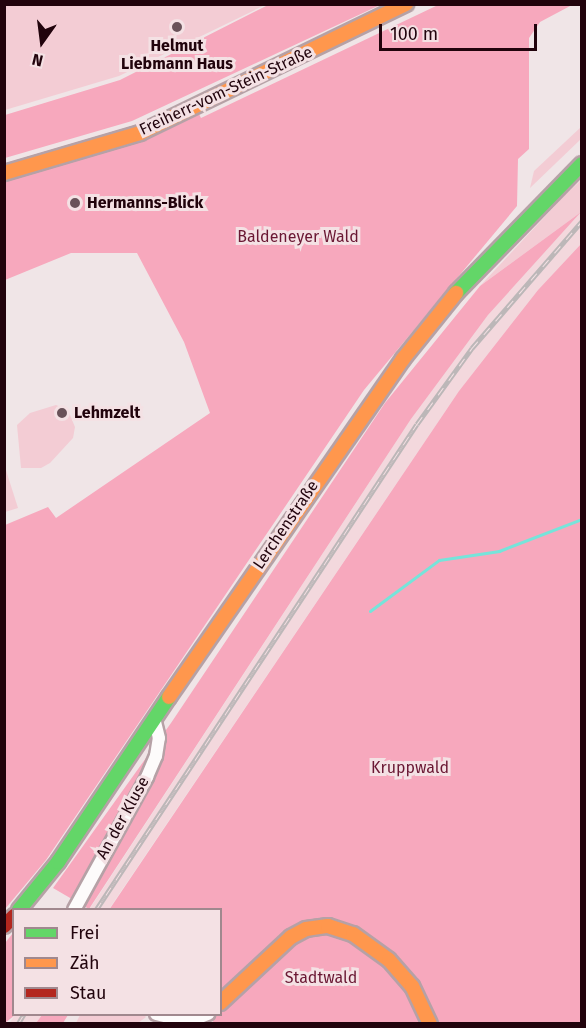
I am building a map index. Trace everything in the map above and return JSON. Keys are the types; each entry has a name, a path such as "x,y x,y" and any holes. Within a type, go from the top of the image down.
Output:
{"main road":[{"name":"Freiherr-vom-Stein-Straße","path":"4,173 140,133 406,4"},
{"name":"Lerchenstraße","path":"20,908 58,862 155,722 279,534 403,360 465,283 582,164"},
{"path":"222,1001 291,937 317,927 353,934 374,946 402,974 423,1004 430,1023"}],"street":[{"name":"An der Kluse","path":"75,908 152,766 159,738 155,722"},
{"path":"164,1016 188,1022 203,1016"}],"shaded area":[{"path":"4,5 265,5 119,76 5,110"},
{"path":"581,127 581,139 530,188 534,171"},
{"path":"581,180 581,212 480,286 565,195"},
{"path":"581,212 581,244 538,290 459,391 110,908 90,908 411,419 488,315"},
{"path":"56,405 68,410 75,427 73,438 50,463 41,468 21,468 17,425 30,413"},
{"path":"4,464 18,508 5,512 4,512"},
{"path":"14,1016 41,1016 36,1023 9,1024"},
{"path":"80,1016 146,1017 138,1023 76,1023"}],"green space":[{"path":"268,5 380,5 132,121 5,158 5,115 120,80"},
{"name":"Baldeneyer Wald","path":"438,5 572,5 540,22 529,38 529,149 518,159 517,206 364,390 46,860 5,909 5,525 48,507 56,518 210,413 184,342 137,253 71,253 5,280 5,167 196,108 201,118"},
{"path":"581,212 488,315 411,419 90,908 53,888 171,723 385,403 480,286"},
{"name":"Kruppwald","path":"581,244 581,1023 432,1023 407,972 328,924 222,992 222,908 110,908 459,391 538,290"},
{"name":"Stadtwald","path":"313,931 348,936 389,965 426,1023 215,1024 211,1019 222,1016 222,1012 295,939"},
{"path":"12,934 14,1016 5,1023 5,943"},
{"path":"41,1016 67,1016 63,1023 36,1023"}],"waterway":[{"path":"370,611 439,560 499,551 582,519"}],"railway":[{"path":"97,908 417,424 472,348 582,221"},
{"path":"18,1024 23,1016"}],"traffic: fast":[{"path":"456,293 582,164"},
{"path":"21,908 58,862 169,697"}],"traffic: slow":[{"path":"4,173 140,133 406,4"},
{"path":"169,697 403,359 456,293"},
{"path":"222,1001 291,937 306,929 328,926 353,934 389,960 412,986 430,1024"}],"traffic: jam":[{"path":"4,926 12,918"}],"place":[{"name":"Helmut Liebmann Haus","path":"177,27"},
{"name":"Hermanns-Blick","path":"75,203"},
{"name":"Lehmzelt","path":"62,413"}]}
